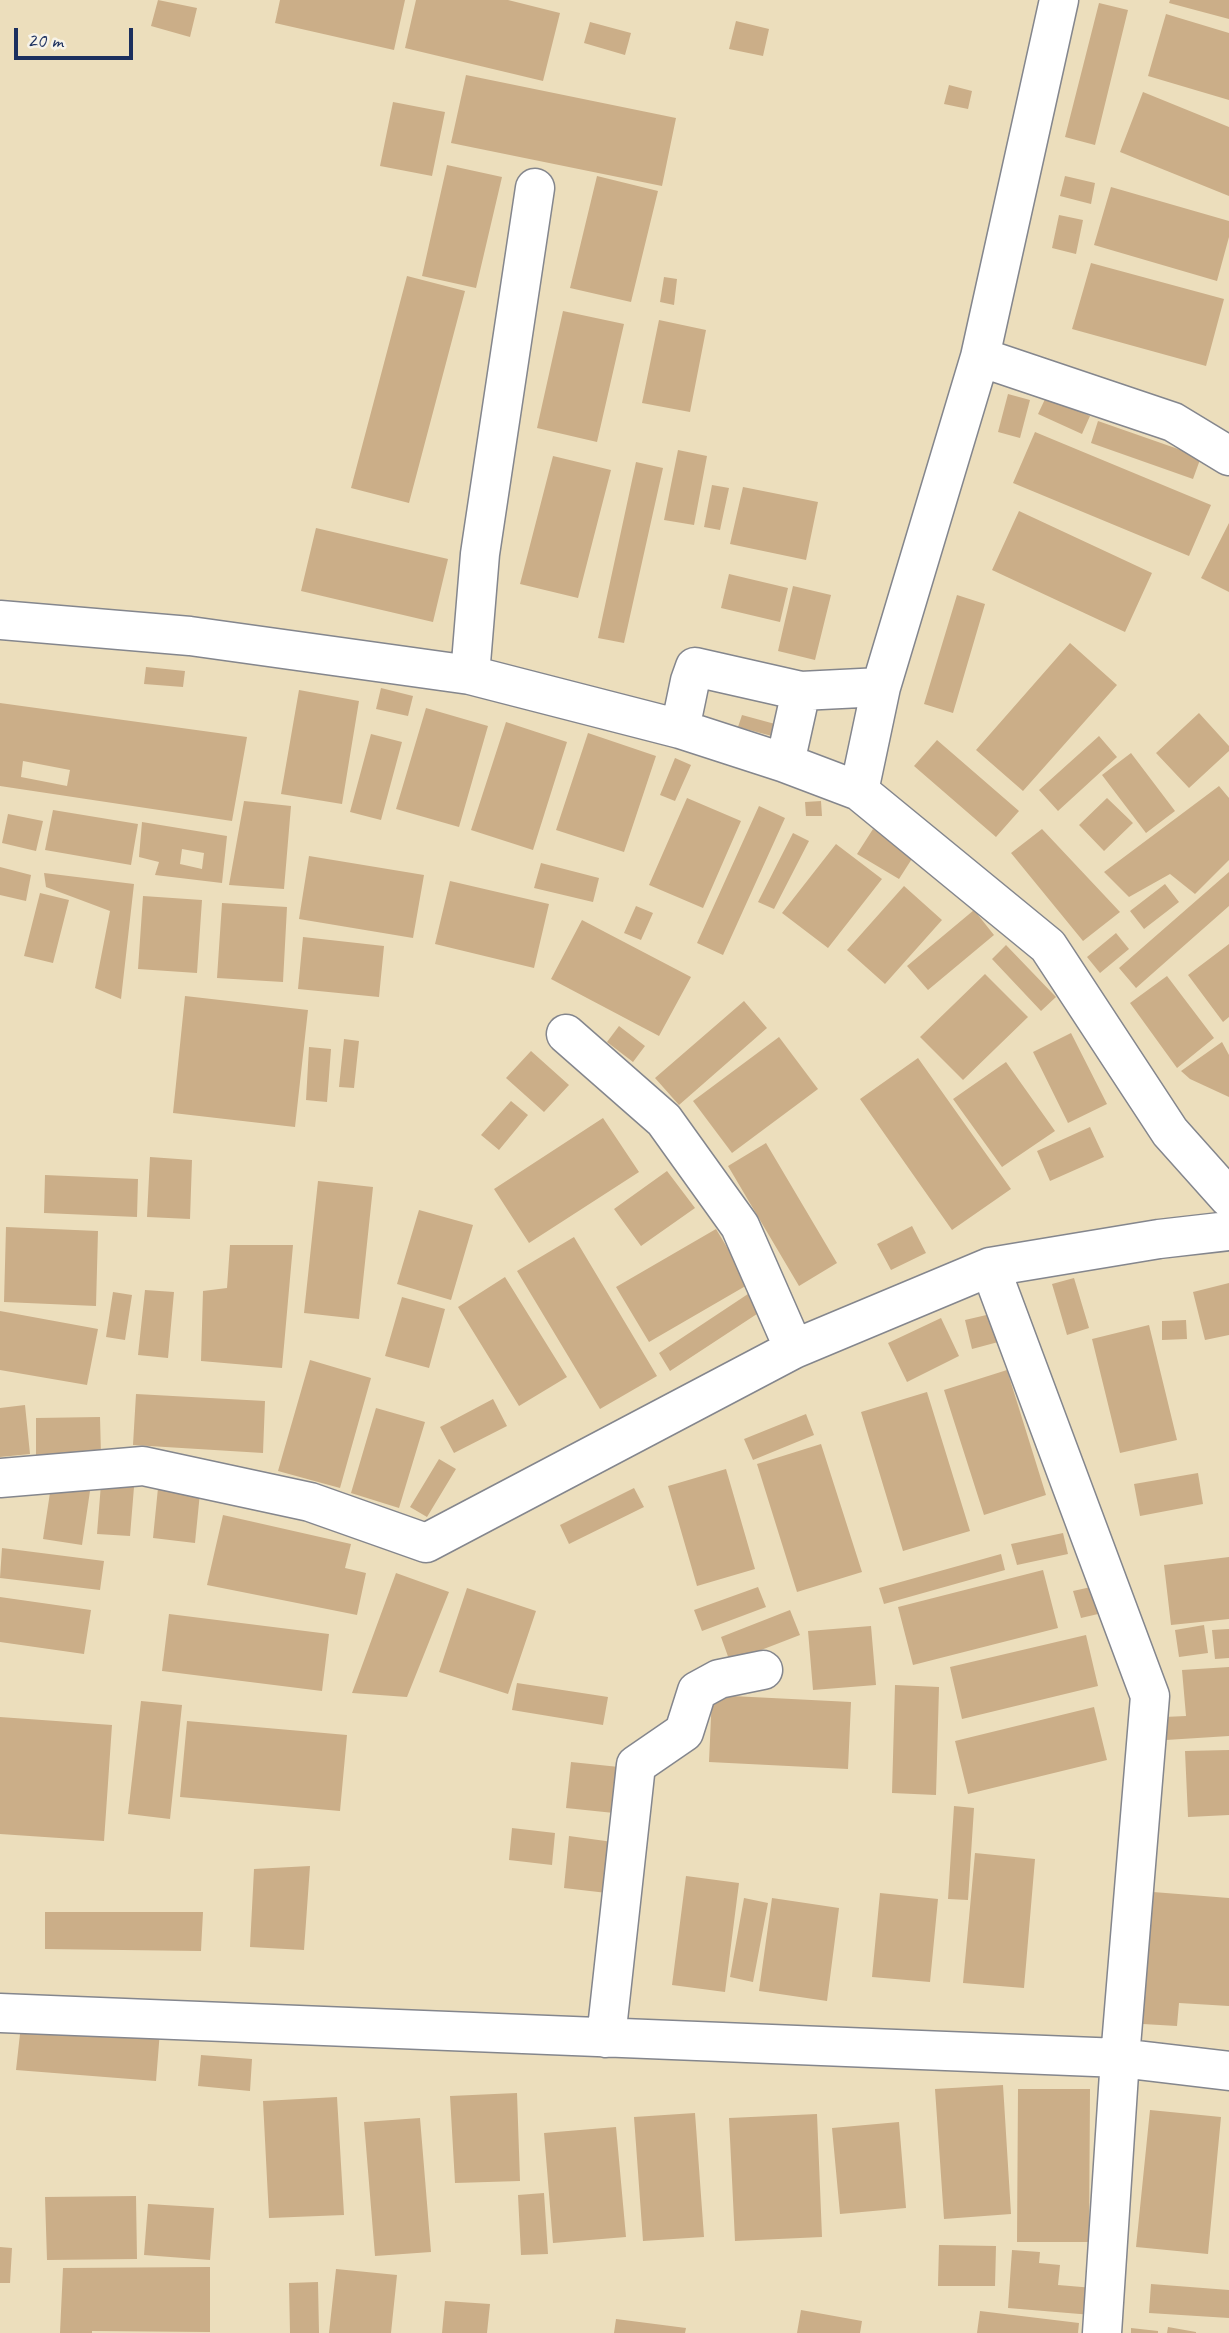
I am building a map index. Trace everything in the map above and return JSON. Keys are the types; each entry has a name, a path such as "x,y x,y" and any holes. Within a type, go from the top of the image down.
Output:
{"street":[{"path":"859,791 881,687 980,357 1059,0"},
{"path":"470,674 480,554 535,188"},
{"path":"980,357 1173,422 1229,456"},
{"path":"0,620 190,636 470,674 681,729 785,763 859,791 1048,946 1170,1132 1229,1199"},
{"path":"681,729 695,667 801,691 881,687"},
{"path":"785,763 801,691"},
{"path":"566,1034 664,1120 740,1226 793,1349"},
{"path":"0,1478 143,1466 310,1502 426,1543 793,1349 990,1267 1159,1239 1229,1231"},
{"path":"990,1267 1150,1696 1120,2058 1102,2333"},
{"path":"606,2038 636,1765 684,1732 697,1691 719,1679 763,1670"},
{"path":"0,2013 1120,2058 1229,2071"}],"building":[{"path":"158,0 197,8 190,37 151,26"},
{"path":"280,0 405,0 394,50 275,23"},
{"path":"416,0 508,0 560,13 543,81 405,48"},
{"path":"1170,0 1229,0 1229,19 1169,3"},
{"path":"1099,3 1128,10 1095,145 1065,137"},
{"path":"1166,14 1229,33 1229,100 1148,76"},
{"path":"736,21 769,29 763,56 729,49"},
{"path":"590,22 631,33 625,55 584,43"},
{"path":"466,75 676,118 662,186 451,143"},
{"path":"949,85 972,91 968,109 944,104"},
{"path":"1143,92 1229,127 1229,196 1120,152"},
{"path":"393,102 445,112 432,176 380,166"},
{"path":"447,165 502,177 476,288 422,276"},
{"path":"597,176 658,191 631,302 570,288"},
{"path":"1065,176 1095,183 1091,204 1060,196"},
{"path":"1111,187 1229,221 1229,237 1217,281 1094,245"},
{"path":"1059,215 1083,220 1076,254 1052,248"},
{"path":"1091,263 1224,299 1206,366 1072,329"},
{"path":"407,276 465,291 409,503 351,488"},
{"path":"664,277 677,279 674,305 660,302"},
{"path":"563,311 624,324 597,442 537,428"},
{"path":"659,320 706,330 690,412 642,403"},
{"path":"1008,394 1030,400 1020,438 998,432"},
{"path":"1046,397 1090,416 1082,434 1038,414"},
{"path":"1098,421 1201,457 1193,479 1091,443"},
{"path":"1035,432 1211,505 1189,556 1013,483"},
{"path":"678,450 707,456 694,525 664,520"},
{"path":"553,456 611,470 578,598 520,584"},
{"path":"636,462 663,468 624,643 598,638"},
{"path":"712,485 729,488 720,530 704,527"},
{"path":"743,487 818,502 806,560 730,544"},
{"path":"1019,511 1152,573 1125,632 992,570"},
{"path":"1229,523 1229,592 1201,578"},
{"path":"316,528 448,559 433,622 301,591"},
{"path":"729,574 788,588 780,622 721,608"},
{"path":"793,586 831,595 815,660 778,651"},
{"path":"957,595 985,604 953,713 924,704"},
{"path":"1070,643 1117,685 1023,791 976,750"},
{"path":"146,667 185,671 183,687 144,684"},
{"path":"381,688 413,696 408,716 376,709"},
{"path":"299,690 359,701 342,804 281,794"},
{"path":"0,703 247,737 232,821 0,786","holes":["23,761 70,770 67,786 21,777"]},
{"path":"426,708 488,726 459,827 396,809"},
{"path":"1199,713 1229,746 1229,751 1189,788 1156,753"},
{"path":"742,715 775,724 772,736 738,727"},
{"path":"506,722 567,742 533,850 471,830"},
{"path":"588,733 656,756 624,852 556,830"},
{"path":"371,734 402,742 381,820 350,812"},
{"path":"1099,736 1117,757 1058,811 1039,790"},
{"path":"937,740 1019,811 996,837 914,766"},
{"path":"1131,753 1175,811 1146,833 1102,775"},
{"path":"675,758 691,765 675,801 660,795"},
{"path":"1219,786 1229,798 1229,860 1195,894 1170,874 1129,897 1104,872"},
{"path":"687,798 741,821 703,908 649,885"},
{"path":"1107,798 1133,823 1104,851 1079,825"},
{"path":"244,801 291,806 284,889 229,885"},
{"path":"821,801 822,816 806,816 805,802"},
{"path":"759,806 785,818 723,955 697,943"},
{"path":"53,810 138,824 131,865 45,850"},
{"path":"8,814 43,821 36,851 2,843"},
{"path":"142,822 227,836 222,883 155,875 159,862 139,857","holes":["182,849 204,853 202,869 180,864"]},
{"path":"873,829 915,854 899,879 857,854"},
{"path":"1042,829 1120,912 1083,941 1011,853"},
{"path":"793,833 809,841 774,909 758,902"},
{"path":"836,844 882,879 828,948 782,913"},
{"path":"309,856 424,875 413,938 299,919"},
{"path":"541,863 599,878 593,902 534,888"},
{"path":"0,867 31,875 26,901 0,895"},
{"path":"1229,872 1229,906 1136,988 1119,968"},
{"path":"44,873 134,884 121,999 95,988 110,911 46,887"},
{"path":"450,881 549,904 534,968 435,944"},
{"path":"1165,884 1179,902 1144,929 1130,911"},
{"path":"904,886 942,920 885,984 847,950"},
{"path":"40,893 69,900 53,963 24,956"},
{"path":"143,896 202,900 197,973 138,969"},
{"path":"222,903 287,907 283,982 217,978"},
{"path":"636,906 653,913 641,940 624,933"},
{"path":"974,910 994,935 928,990 907,966"},
{"path":"582,920 691,977 659,1036 551,979"},
{"path":"1116,933 1129,949 1100,973 1087,957"},
{"path":"303,937 384,946 379,997 298,989"},
{"path":"1229,944 1229,1017 1223,1022 1188,975"},
{"path":"1006,945 1056,997 1041,1011 992,959"},
{"path":"985,974 1028,1017 963,1080 920,1037"},
{"path":"1167,976 1214,1038 1177,1068 1130,1003"},
{"path":"185,996 308,1010 295,1127 173,1113"},
{"path":"744,1001 767,1028 679,1105 655,1078"},
{"path":"619,1026 645,1046 633,1062 607,1042"},
{"path":"1071,1033 1107,1104 1068,1123 1033,1052"},
{"path":"779,1037 818,1089 732,1153 693,1101"},
{"path":"344,1039 359,1041 354,1088 339,1087"},
{"path":"1222,1042 1229,1055 1229,1097 1190,1079 1181,1071"},
{"path":"309,1047 331,1049 327,1102 306,1100"},
{"path":"531,1051 569,1085 544,1112 506,1078"},
{"path":"918,1058 1011,1189 952,1230 860,1099"},
{"path":"1006,1062 1055,1131 1002,1167 953,1099"},
{"path":"511,1101 528,1115 499,1150 481,1135"},
{"path":"603,1118 639,1172 529,1243 494,1189"},
{"path":"1090,1127 1104,1157 1050,1181 1037,1151"},
{"path":"766,1143 837,1263 799,1286 728,1166"},
{"path":"150,1157 192,1160 190,1219 147,1217"},
{"path":"667,1171 695,1208 641,1246 614,1209"},
{"path":"45,1175 138,1179 137,1217 44,1213"},
{"path":"318,1181 373,1187 359,1319 304,1313"},
{"path":"419,1210 473,1225 451,1300 397,1284"},
{"path":"912,1226 926,1253 891,1270 877,1244"},
{"path":"6,1227 98,1231 96,1306 4,1302"},
{"path":"716,1229 749,1284 649,1342 616,1287"},
{"path":"574,1237 657,1376 600,1409 517,1271"},
{"path":"230,1245 293,1245 282,1368 201,1361 203,1291 227,1288"},
{"path":"505,1277 567,1377 519,1406 458,1307"},
{"path":"1074,1278 1089,1328 1067,1335 1052,1284"},
{"path":"1229,1283 1229,1335 1205,1340 1193,1292"},
{"path":"145,1290 174,1292 168,1358 138,1355"},
{"path":"113,1292 132,1295 125,1340 106,1337"},
{"path":"751,1292 763,1310 670,1371 659,1353"},
{"path":"402,1297 445,1309 429,1368 385,1356"},
{"path":"0,1311 98,1329 87,1385 0,1370"},
{"path":"995,1313 1002,1341 972,1349 965,1320"},
{"path":"941,1318 959,1356 907,1382 888,1343"},
{"path":"1186,1320 1187,1339 1162,1340 1162,1321"},
{"path":"1149,1325 1177,1440 1120,1453 1092,1339"},
{"path":"310,1360 371,1378 340,1488 278,1471"},
{"path":"1007,1370 1046,1495 984,1515 944,1390"},
{"path":"927,1392 970,1531 903,1551 861,1412"},
{"path":"136,1394 265,1401 263,1453 133,1445"},
{"path":"493,1399 507,1426 454,1453 440,1427"},
{"path":"25,1405 30,1454 0,1457 0,1408"},
{"path":"376,1408 425,1422 399,1508 351,1493"},
{"path":"806,1414 814,1435 753,1460 744,1439"},
{"path":"100,1417 101,1455 36,1456 36,1418"},
{"path":"821,1444 862,1572 797,1592 757,1464"},
{"path":"439,1459 456,1469 427,1517 410,1507"},
{"path":"726,1469 755,1569 697,1586 668,1486"},
{"path":"1198,1473 1203,1504 1140,1516 1134,1484"},
{"path":"101,1484 134,1487 130,1536 97,1534"},
{"path":"51,1486 90,1491 82,1545 43,1539"},
{"path":"158,1488 200,1493 195,1543 153,1538"},
{"path":"634,1488 644,1507 569,1544 560,1525"},
{"path":"223,1515 351,1544 345,1568 366,1573 357,1615 207,1585"},
{"path":"1063,1533 1068,1554 1017,1565 1011,1544"},
{"path":"2,1548 104,1561 100,1590 0,1578"},
{"path":"1001,1554 1005,1570 884,1604 879,1588"},
{"path":"1229,1557 1229,1619 1171,1625 1164,1565"},
{"path":"1043,1570 1058,1628 913,1665 898,1607"},
{"path":"396,1573 449,1592 407,1697 352,1693"},
{"path":"758,1587 766,1607 702,1631 694,1610"},
{"path":"1091,1587 1098,1614 1081,1618 1073,1591"},
{"path":"467,1588 536,1611 508,1694 439,1672"},
{"path":"0,1597 91,1610 84,1654 0,1642"},
{"path":"790,1610 800,1635 730,1662 721,1637"},
{"path":"169,1614 329,1634 322,1691 162,1671"},
{"path":"1204,1625 1208,1653 1179,1657 1175,1630"},
{"path":"871,1626 876,1685 813,1690 808,1631"},
{"path":"1229,1629 1229,1658 1215,1659 1212,1630"},
{"path":"1086,1635 1098,1686 962,1719 950,1667"},
{"path":"1229,1667 1229,1736 1166,1740 1164,1717 1186,1716 1182,1670"},
{"path":"517,1683 608,1697 603,1725 512,1710"},
{"path":"895,1685 939,1687 936,1795 892,1793"},
{"path":"712,1695 851,1702 848,1769 709,1762"},
{"path":"141,1701 182,1705 170,1819 128,1814"},
{"path":"1094,1707 1107,1760 968,1794 955,1741"},
{"path":"0,1717 112,1725 104,1841 0,1834"},
{"path":"187,1721 347,1735 340,1811 180,1797"},
{"path":"1229,1750 1229,1815 1188,1817 1185,1751"},
{"path":"571,1762 619,1767 614,1813 566,1808"},
{"path":"954,1806 974,1808 968,1900 948,1899"},
{"path":"512,1828 555,1833 552,1865 509,1860"},
{"path":"569,1836 613,1842 607,1893 564,1888"},
{"path":"975,1853 1035,1859 1024,1988 963,1983"},
{"path":"310,1866 304,1950 250,1947 254,1869"},
{"path":"686,1876 739,1883 725,1992 672,1985"},
{"path":"1153,1892 1229,1898 1229,2006 1179,2003 1177,2026 1143,2024"},
{"path":"880,1893 938,1899 930,1982 872,1977"},
{"path":"744,1898 768,1903 753,1982 730,1977"},
{"path":"772,1898 839,1908 827,2001 759,1991"},
{"path":"45,1912 203,1912 201,1951 45,1949"},
{"path":"21,2025 160,2031 156,2081 16,2070"},
{"path":"201,2055 252,2059 250,2091 198,2086"},
{"path":"1003,2085 1011,2214 944,2219 935,2089"},
{"path":"1018,2089 1090,2089 1089,2242 1017,2242"},
{"path":"517,2093 520,2181 455,2183 450,2096"},
{"path":"337,2097 344,2215 269,2218 263,2101"},
{"path":"1150,2110 1221,2117 1208,2254 1136,2247"},
{"path":"695,2113 704,2237 643,2241 634,2117"},
{"path":"817,2114 822,2237 735,2241 729,2118"},
{"path":"420,2118 431,2252 375,2256 364,2122"},
{"path":"899,2122 906,2208 840,2214 832,2128"},
{"path":"616,2127 626,2237 553,2243 544,2133"},
{"path":"544,2193 548,2254 521,2255 518,2195"},
{"path":"136,2196 137,2259 47,2260 45,2197"},
{"path":"148,2204 214,2208 210,2260 144,2255"},
{"path":"939,2245 996,2246 995,2286 938,2286"},
{"path":"0,2247 12,2248 10,2283 0,2283"},
{"path":"1012,2250 1040,2252 1039,2263 1060,2265 1058,2285 1094,2288 1092,2315 1008,2308"},
{"path":"210,2267 210,2332 60,2333 63,2268"},
{"path":"336,2269 397,2275 391,2333 329,2333"},
{"path":"318,2282 319,2333 290,2333 289,2283"},
{"path":"1151,2284 1229,2290 1229,2318 1149,2313"},
{"path":"445,2301 490,2304 487,2333 442,2333"},
{"path":"801,2310 862,2321 860,2333 797,2333"},
{"path":"980,2311 1079,2323 1078,2333 977,2333"},
{"path":"616,2319 686,2328 685,2333 614,2333"},
{"path":"1168,2327 1196,2332 1196,2333 1167,2333"},
{"path":"1131,2328 1158,2331 1158,2333 1131,2333"}]}
